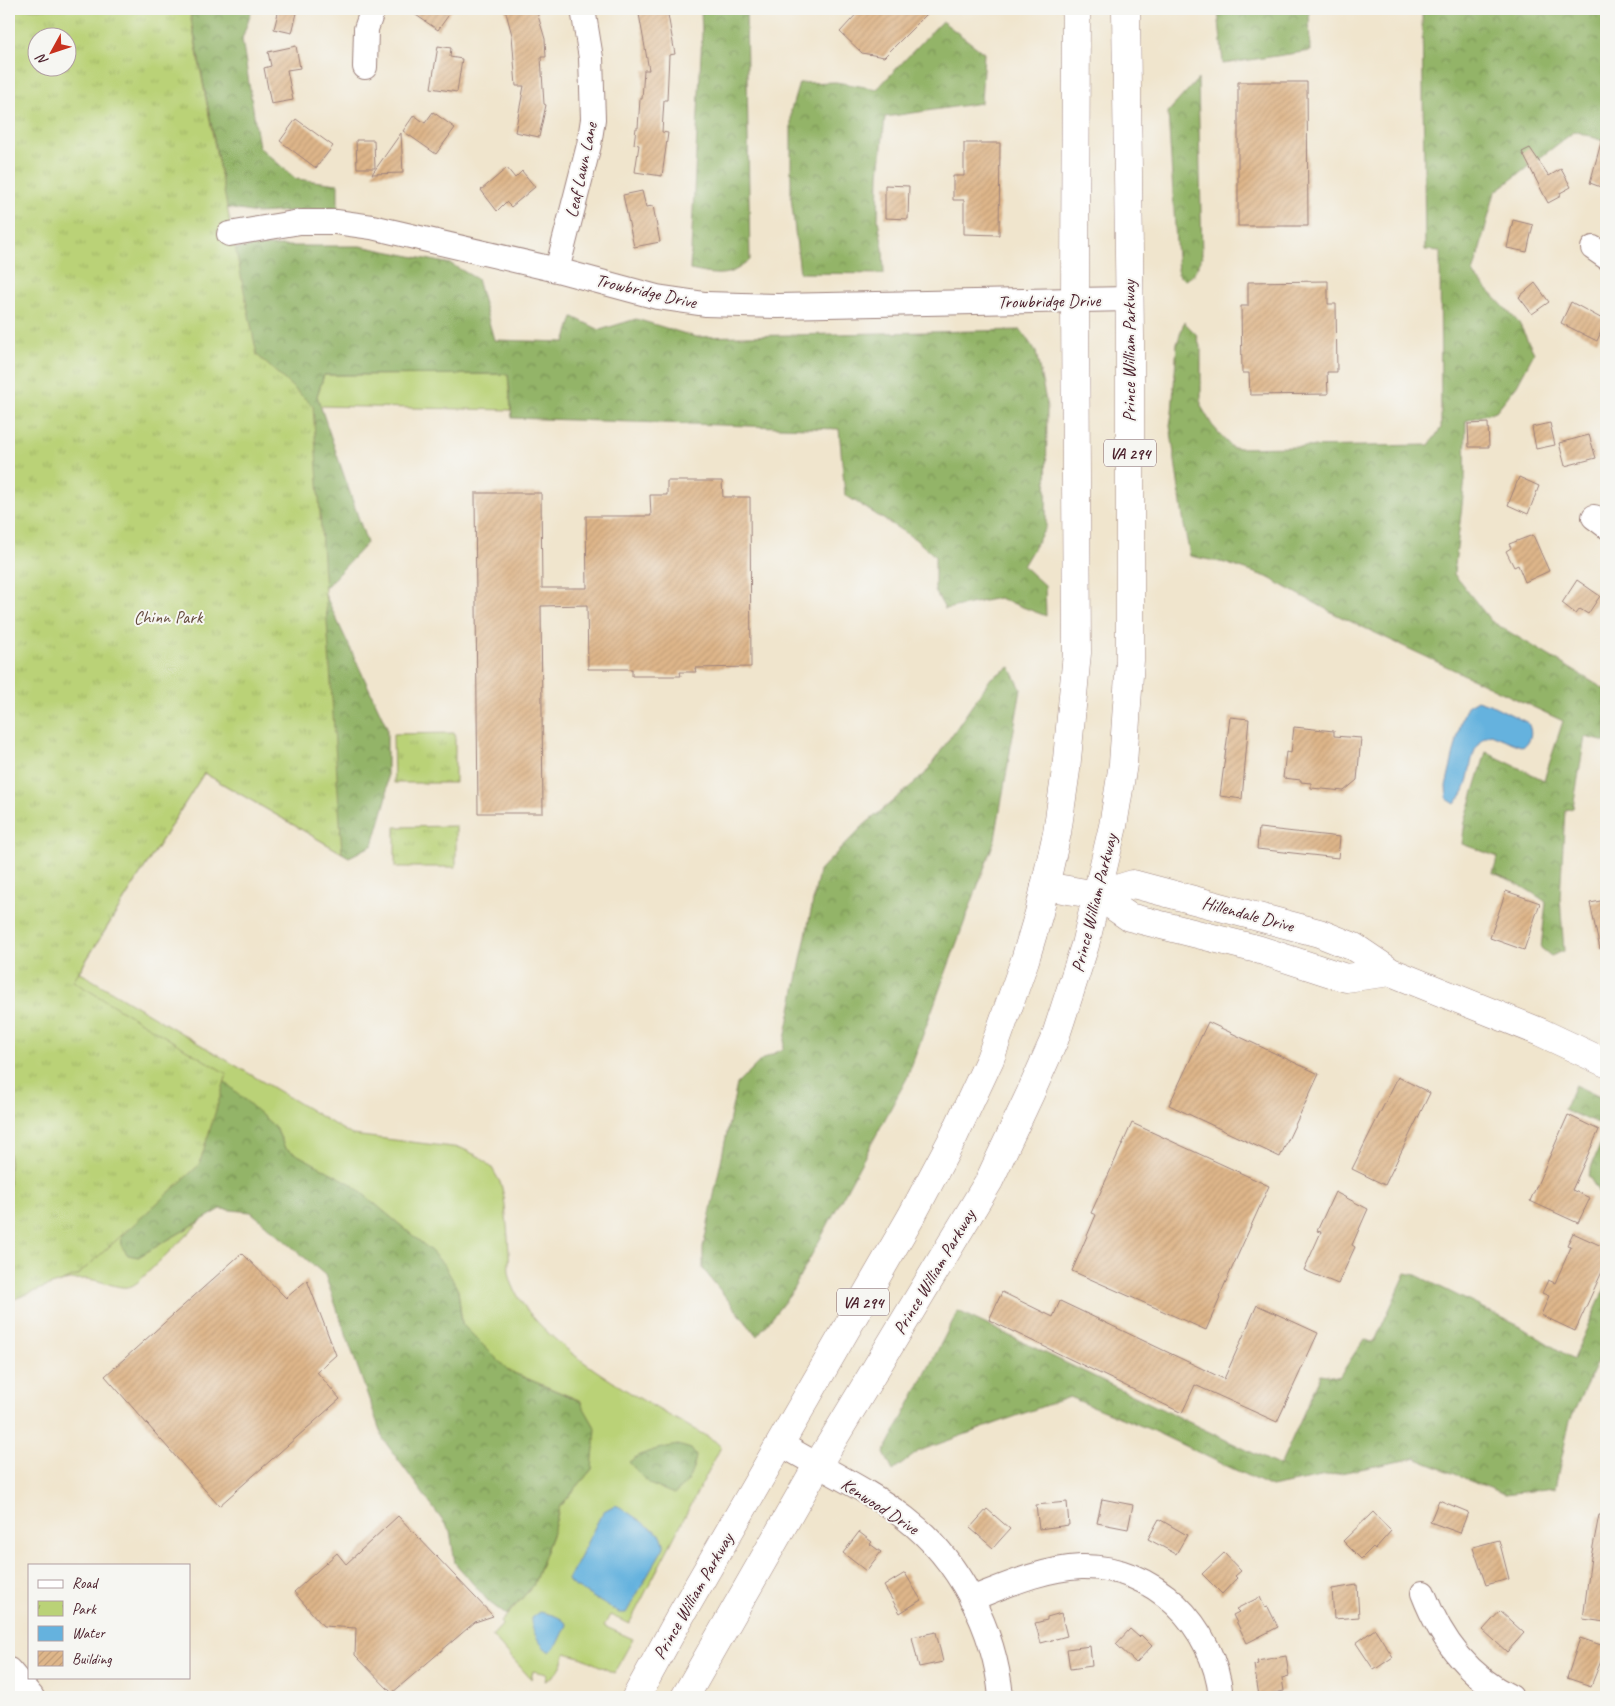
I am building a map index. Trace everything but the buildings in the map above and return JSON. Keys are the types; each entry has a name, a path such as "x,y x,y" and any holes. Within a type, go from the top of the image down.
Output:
{"main road":[{"name":"Prince William Parkway","path":"636,1697 911,1217 972,1100 990,1059 1022,969 1045,886 1057,833 1066,770 1077,653 1076,9"},
{"name":"Prince William Parkway","path":"684,1697 818,1466 989,1181 1055,1038 1084,951 1113,826 1123,764 1130,660 1126,9"},
{"name":"Hillendale Drive","path":"1045,886 1098,895 1129,917 1257,949 1346,978 1391,972 1540,1032 1606,1063"}],"street":[{"path":"366,67 366,29 373,9"},
{"name":"Leaf Lawn Lane","path":"557,270 589,145 593,119 591,58 583,9"},
{"name":"Trowbridge Drive","path":"229,234 300,222 336,222 372,227 557,270 657,297 705,304 778,306 1129,299"},
{"name":"Kenwood Drive","path":"781,1444 881,1502 905,1518 932,1542 953,1568 971,1598 991,1649 1001,1697"},
{"path":"971,1598 1030,1576 1053,1570 1082,1567 1110,1569 1133,1576 1155,1588 1178,1606 1191,1620 1204,1640 1212,1658 1218,1676 1221,1697"},
{"path":"1423,1593 1431,1614 1461,1660 1502,1695"},
{"path":"9,1670 32,1697"}],"green space":[{"path":"9,9 252,9 242,39 259,147 296,179 338,184 338,208 257,213 227,208 193,28 156,39 142,58 121,72 46,88 83,271 132,293 169,298 213,289 236,249 254,246 360,246 451,264 477,279 494,340 565,342 573,317 600,330 636,319 696,337 1021,330 1036,352 1047,406 1046,527 1023,566 1045,586 1046,616 999,598 945,609 935,591 935,556 915,539 845,495 839,429 512,418 508,374 324,375 317,396 367,543 323,590 387,727 387,796 373,845 349,857 204,773 79,972 39,990 36,998 41,1009 53,1016 69,1015 119,1028 215,1073 276,1128 285,1148 350,1183 429,1249 445,1266 458,1290 462,1324 509,1371 580,1401 596,1429 592,1469 559,1508 553,1532 533,1586 506,1615 489,1602 455,1563 450,1531 383,1439 325,1275 251,1212 221,1209 138,1257 128,1255 122,1247 121,1224 114,1221 42,1280 30,1280 9,1255"},
{"name":"Chinn Park","path":"9,9 189,9 257,355 313,406 342,853 204,773 73,981 227,1074 199,1165 78,1275 9,1301"},
{"path":"701,9 746,9 750,260 735,270 721,274 690,270 702,34"},
{"path":"1218,9 1309,9 1310,51 1223,64"},
{"path":"1422,9 1606,9 1606,142 1575,131 1495,192 1473,274 1519,323 1534,353 1517,385 1496,411 1466,421 1465,479 1454,574 1491,621 1606,690 1606,742 1585,737 1573,808 1565,810 1560,898 1564,951 1551,956 1541,948 1546,902 1533,893 1493,873 1498,857 1462,844 1465,821 1486,752 1544,780 1563,721 1337,615 1267,577 1225,563 1190,556 1170,425 1177,344 1184,322 1196,334 1201,350 1201,406 1212,425 1232,448 1429,445 1441,428 1440,251 1425,250"},
{"path":"942,21 984,53 981,103 885,117 879,175 878,220 883,248 884,274 800,273 791,197 791,110 799,83 836,82 877,89"},
{"path":"1198,79 1202,257 1194,274 1185,280 1178,275 1168,112"},
{"path":"508,374 511,410 320,406 317,396 324,375"},
{"path":"1010,667 1021,689 995,839 907,1078 790,1295 757,1336 703,1269 703,1248 737,1084 761,1060 783,1049 819,871 863,826 925,774 991,678"},
{"path":"455,733 455,783 394,783 393,734"},
{"path":"456,826 456,867 395,867 395,827"},
{"path":"79,972 352,1135 461,1148 480,1157 492,1168 501,1184 507,1225 509,1272 519,1297 538,1323 564,1347 595,1370 661,1411 715,1441 721,1447 629,1624 610,1615 604,1626 633,1639 614,1673 583,1658 566,1653 561,1666 553,1676 545,1681 547,1674 533,1671 531,1679 492,1636 502,1625 501,1622 533,1586 553,1532 559,1508 592,1469 581,1401 509,1371 462,1324 458,1290 313,1164 285,1148 276,1128 39,990"},
{"path":"1575,1085 1606,1100 1606,1126 1564,1110"},
{"path":"1606,1130 1606,1204 1588,1175"},
{"path":"202,1220 138,1282 130,1286 123,1287 89,1279 64,1281 9,1301 9,1255 114,1221 138,1257"},
{"path":"1406,1273 1416,1275 1521,1327 1573,1359 1606,1286 1606,1342 1570,1420 1555,1488 1505,1494 1415,1458 1271,1487 1149,1429 1069,1397 919,1451 893,1471 884,1453 958,1311 1280,1466 1321,1374 1339,1377 1364,1339 1374,1343"},
{"path":"678,1445 691,1449 696,1456 689,1478 683,1487 674,1494 649,1484 629,1462 646,1453"}],"water":[{"path":"1477,700 1492,705 1528,723 1530,736 1528,742 1523,747 1491,734 1484,738 1478,744 1472,758 1464,791 1455,804 1447,799 1446,786 1462,718 1467,706"},
{"path":"615,1505 661,1535 664,1543 664,1547 626,1613 619,1613 571,1584 568,1580 600,1517 604,1511"},
{"path":"539,1612 559,1617 567,1625 559,1642 550,1652 539,1642 532,1627 531,1618"}]}
